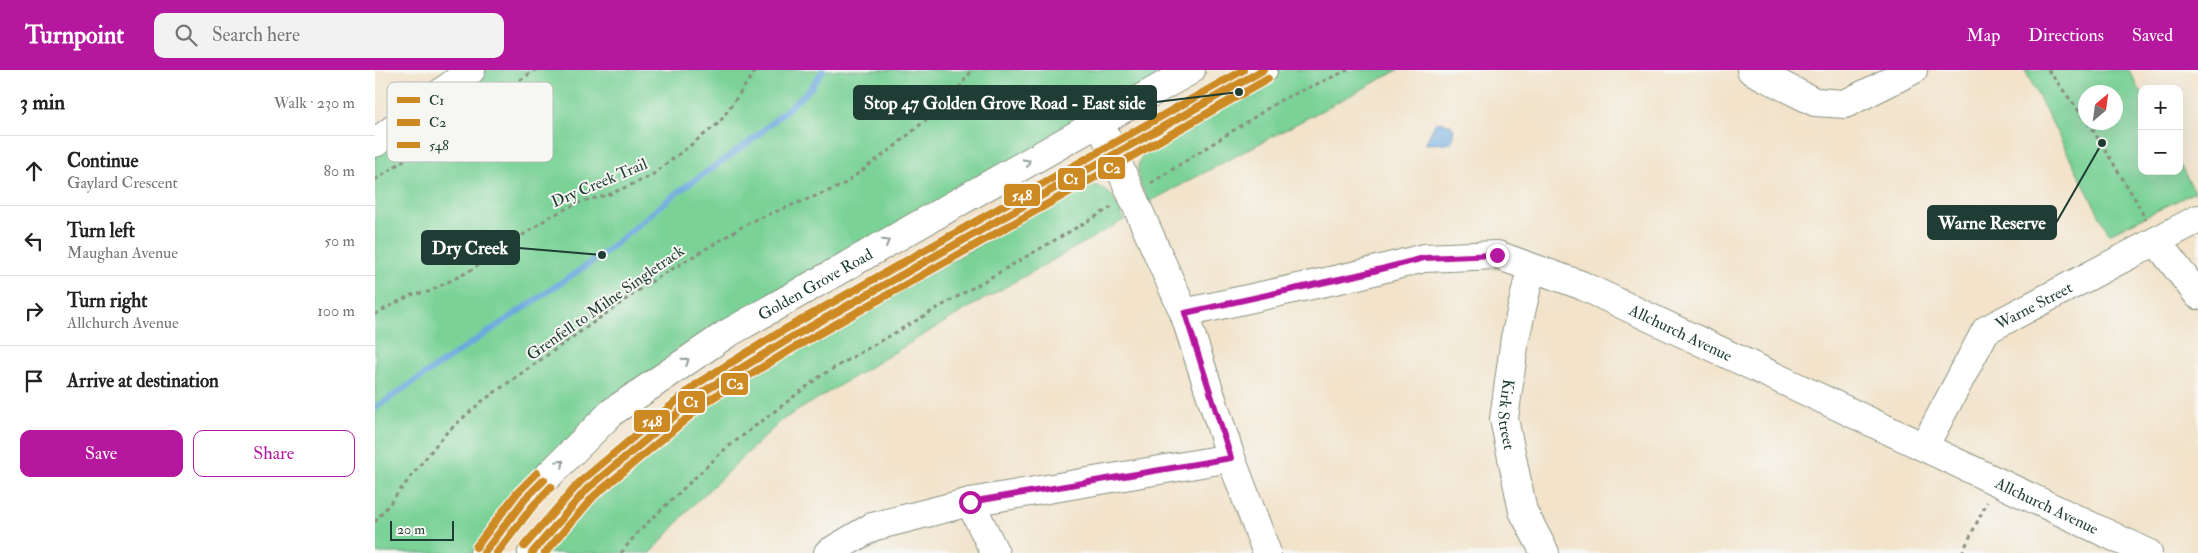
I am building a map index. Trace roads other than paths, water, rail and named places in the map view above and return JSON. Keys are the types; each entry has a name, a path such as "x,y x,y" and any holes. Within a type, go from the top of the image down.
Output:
{"street":[{"path":"455,82 471,70"},
{"name":"Golden Grove Road","path":"484,553 525,499 612,412 725,335 1191,70"},
{"path":"532,553 587,489 703,392 787,340 1263,70"},
{"path":"1751,70 1815,102 1845,104 1913,70"},
{"path":"1099,121 1116,155 1185,313 1231,458 1267,553"},
{"path":"375,143 387,134"},
{"name":"Warne Street","path":"1923,447 1986,330 2198,219"},
{"path":"2156,241 2198,295"},
{"name":"Allchurch Avenue","path":"1185,313 1362,274 1424,258 1497,255 1531,269 1581,285 2149,553"},
{"name":"Kirk Street","path":"1531,269 1515,338 1504,419 1523,511 1545,553"},
{"path":"828,553 872,527 970,502 1231,458"},
{"path":"970,502 995,553"}],"water":[{"path":"1436,122 1450,124 1454,129 1451,143 1425,144"}],"waterway":[{"path":"375,408 602,255 675,194 751,141 811,88 823,70"}],"place":[{"name":"Stop 47 Golden Grove Road - East side","path":"1239,92"},
{"name":"Warne Reserve","path":"2102,143"},
{"name":"Dry Creek","path":"602,255"}]}
